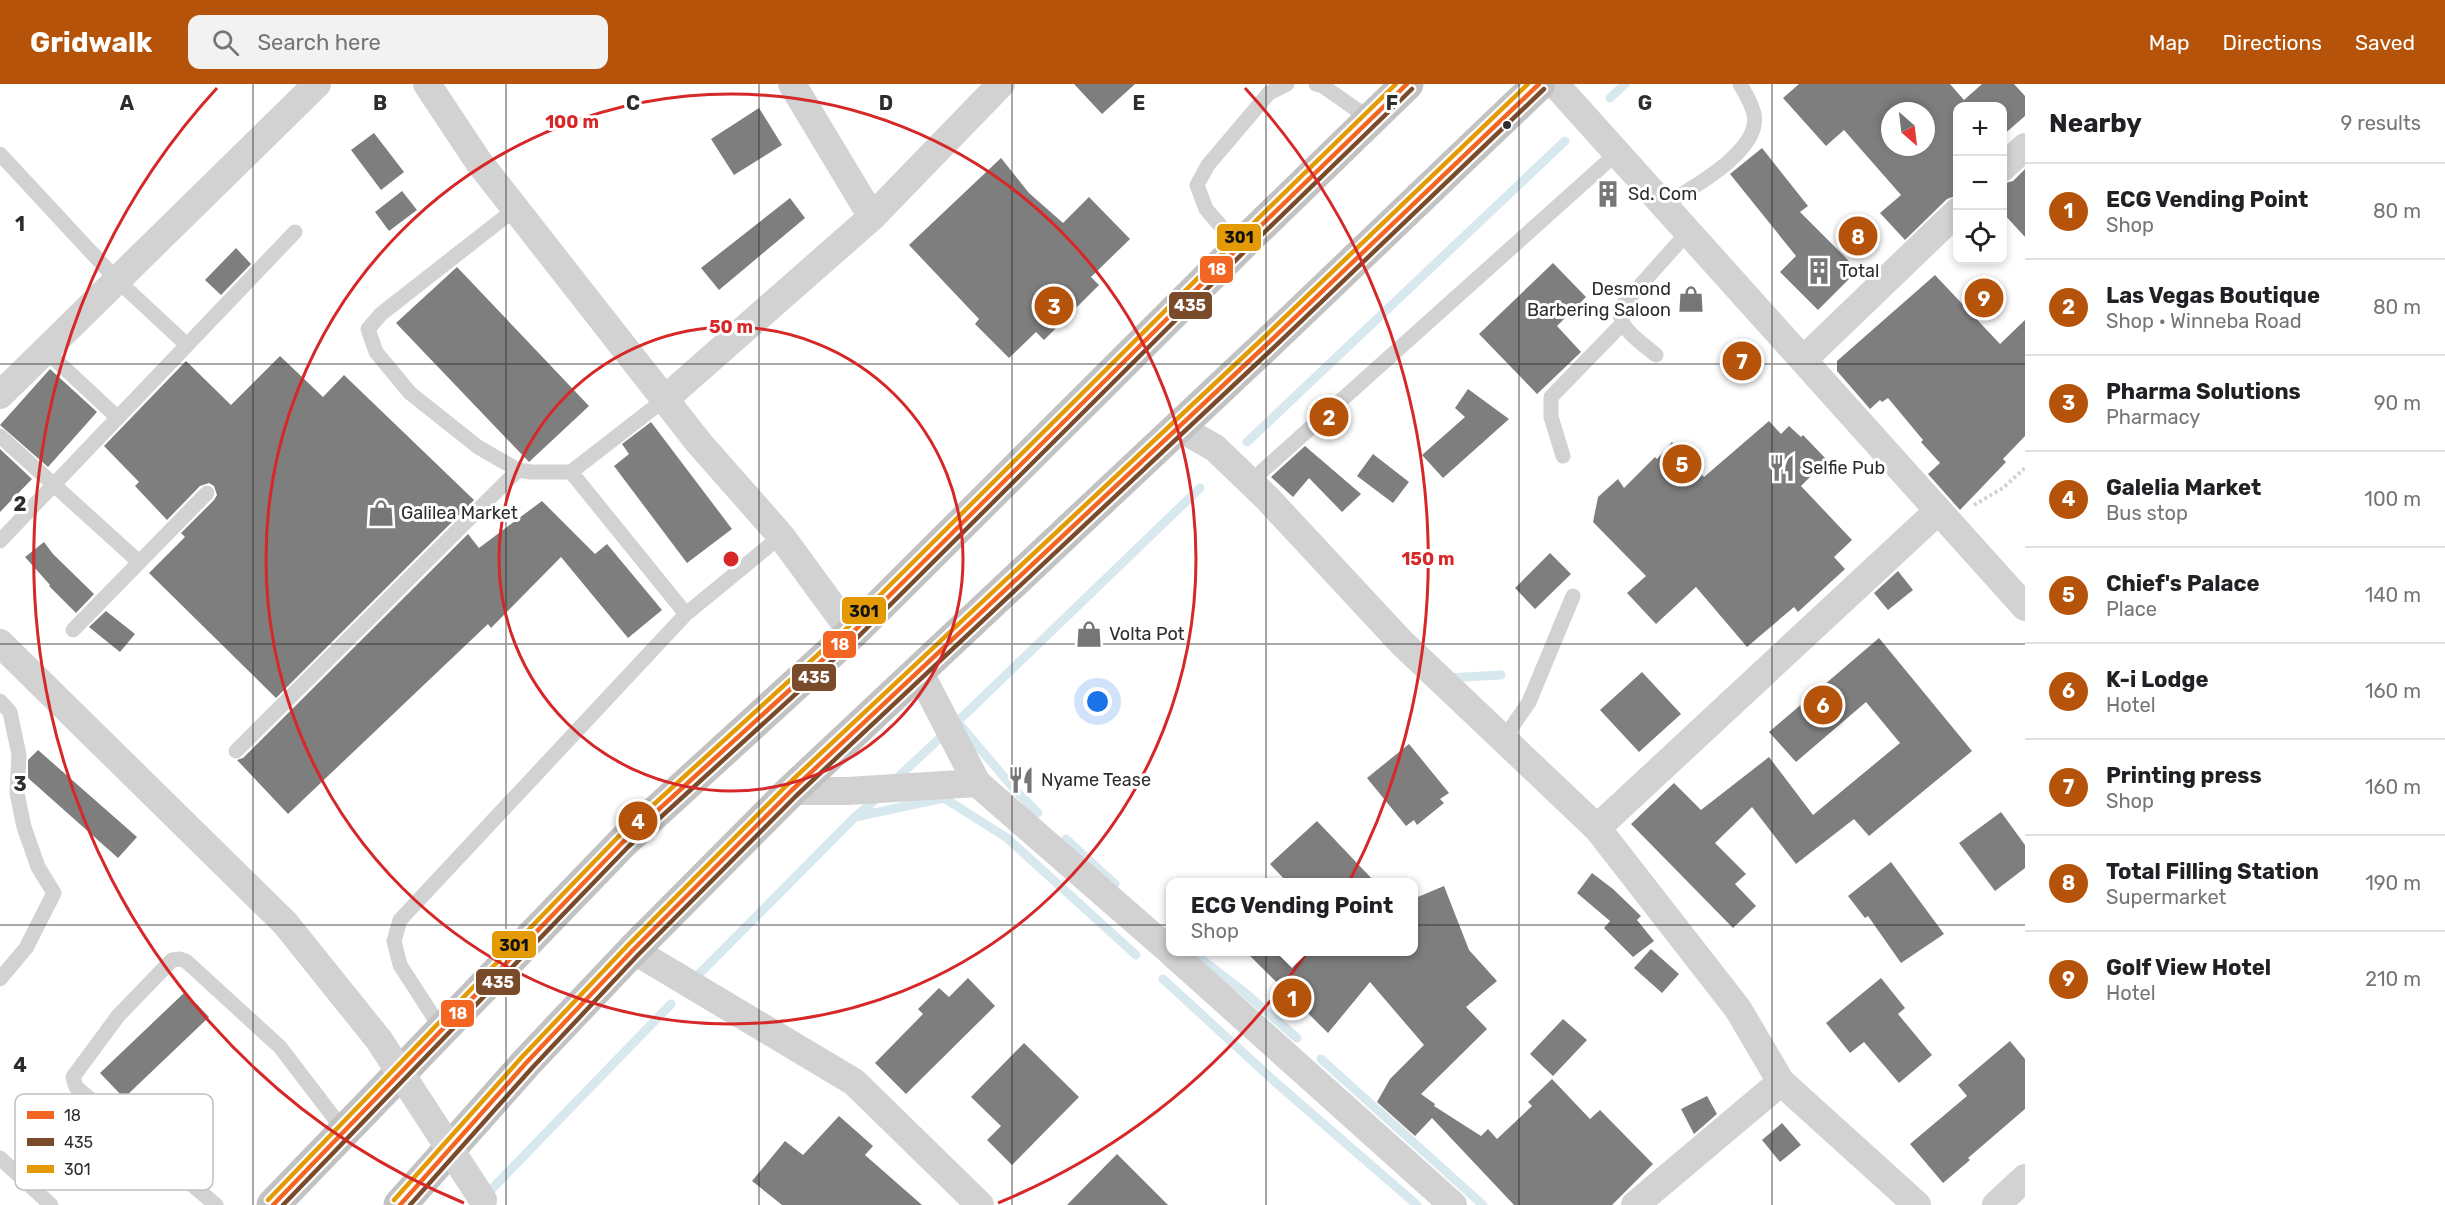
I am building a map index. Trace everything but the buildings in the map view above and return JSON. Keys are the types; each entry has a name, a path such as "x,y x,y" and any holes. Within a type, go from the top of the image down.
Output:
{"highway":[{"path":"273,1205 623,842 852,633 1239,247 1407,84"},
{"path":"400,1205 526,1063 633,950 791,791 1539,84"}],"street":[{"path":"0,395 316,84"},
{"path":"427,84 478,162 515,210 699,443 781,536 852,633"},
{"path":"792,84 872,217"},
{"path":"665,399 872,217 1001,84"},
{"path":"1555,84 2025,607"},
{"path":"2007,163 2025,147"},
{"path":"1803,360 1953,216"},
{"path":"1178,427 1215,448 1402,643 1597,828 1738,1008 1781,1082 1917,1205"},
{"path":"1597,828 1943,517"},
{"path":"0,643 285,923 379,1040 485,1202"},
{"path":"919,671 977,783 1166,947"},
{"path":"791,791 847,791 977,783"},
{"path":"633,950 854,1082 962,1199"},
{"path":"1177,956 1454,1205"},
{"path":"1635,1205 1781,1082"},
{"path":"1996,1205 2025,1179"}],"lane":[{"path":"1239,247 1206,209 1197,185 1208,165 1269,93 1287,84"},
{"path":"1316,84 1323,86 1370,119"},
{"path":"1664,205 1712,177 1749,139 1755,115 1740,84"},
{"path":"1250,482 1617,153"},
{"path":"0,154 117,280 187,345"},
{"path":"515,210 381,314 368,329 376,352 410,393 478,447 518,470 571,471 665,399"},
{"path":"0,541 294,231"},
{"path":"1656,356 1622,324 1619,316 1620,308 1688,232"},
{"path":"1563,456 1551,417 1551,397 1622,324"},
{"path":"45,350 117,417"},
{"path":"0,436 139,562"},
{"path":"236,751 518,470"},
{"path":"571,471 686,614"},
{"path":"73,630 207,493"},
{"path":"442,1030 400,965 394,941 400,920 686,614 781,536"},
{"path":"1503,740 1529,702 1573,596"},
{"path":"0,701 10,712 19,755 17,794 24,827 38,867 54,893 26,948 0,979"},
{"path":"84,1094 76,1087 73,1077 118,1016 172,960 180,959 186,961 280,1047 345,1132"},
{"path":"0,1158 15,1172"},
{"path":"35,1190 51,1205"},
{"path":"198,1190 216,1205"}],"path":[{"path":"1943,517 2003,488 2025,468"}],"waterway":[{"path":"1610,98 1625,84"},
{"path":"1247,442 1565,141"},
{"path":"953,726 1200,488"},
{"path":"1447,678 1501,675"},
{"path":"960,725 1016,791 1038,813"},
{"path":"895,780 941,737"},
{"path":"698,975 855,817 880,796"},
{"path":"855,817 944,798 1007,838 1136,955"},
{"path":"1066,839 1115,884"},
{"path":"1197,956 1243,991 1297,1038"},
{"path":"1163,979 1274,1081 1417,1205"},
{"path":"484,1197 671,1004"},
{"path":"1321,1059 1483,1205"}],"transit line":[{"name":"301","path":"268,1200 618,837 847,628 1396,84"},
{"name":"18","path":"273,1205 623,842 852,633 1239,247 1407,84"},
{"name":"301","path":"394,1200 521,1058 628,945 786,786 1259,342 1528,84"},
{"name":"18","path":"400,1205 526,1063 633,950 791,791 1264,347 1539,84"},
{"name":"435","path":"283,1205 628,847 857,638 1244,252 1412,89"},
{"name":"435","path":"410,1205 532,1068 638,955 796,796 1269,352 1544,89"}],"place":[{"name":"Sd. Com","path":"1608,194"},
{"name":"Total Filling Station","path":"1858,236"},
{"name":"Total","path":"1819,271"},
{"name":"Golf View Hotel","path":"1984,298"},
{"name":"Desmond Barbering Saloon","path":"1691,299"},
{"name":"Pharma Solutions","path":"1054,306"},
{"name":"Printing press","path":"1742,361"},
{"name":"Las Vegas Boutique","path":"1329,417"},
{"name":"Chief's Palace","path":"1682,464"},
{"name":"Selfie Pub","path":"1782,468"},
{"name":"Galilea Market","path":"381,513"},
{"name":"Volta Pot","path":"1089,634"},
{"name":"K-i Lodge","path":"1823,705"},
{"name":"Nyame Tease","path":"1021,780"},
{"name":"Galelia Market","path":"638,821"},
{"name":"ECG Vending Point","path":"1292,998"}]}
